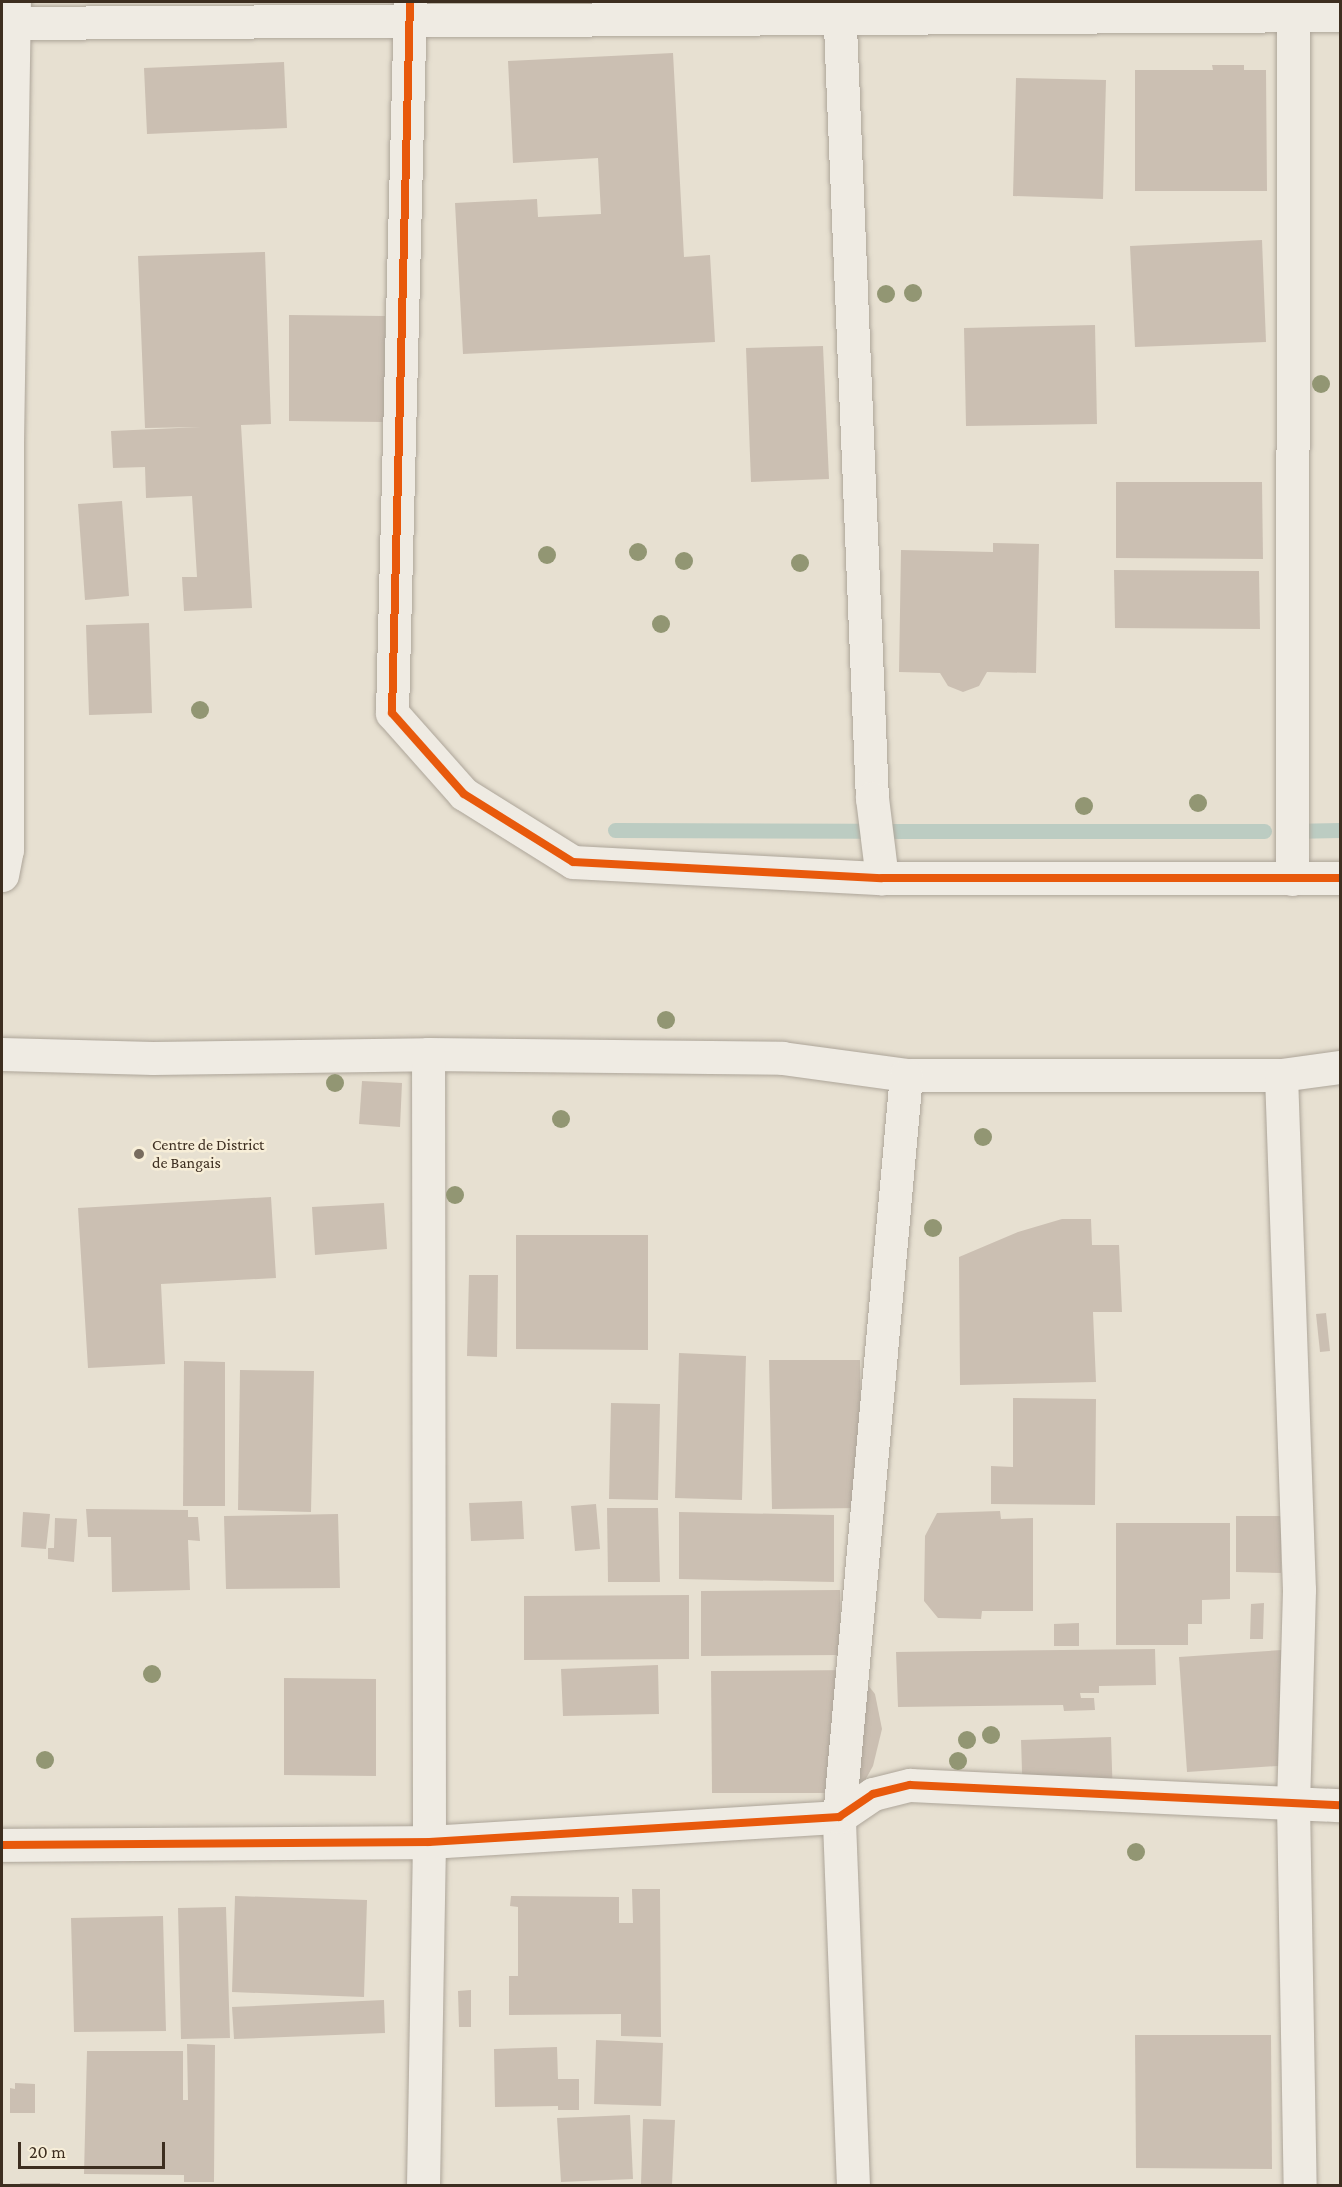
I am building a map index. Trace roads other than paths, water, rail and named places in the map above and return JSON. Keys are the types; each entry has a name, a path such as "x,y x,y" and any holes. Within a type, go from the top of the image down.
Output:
{"street":[{"path":"1292,879 1293,9"},
{"path":"2,875 7,849 4,443 10,16 410,11 1293,9 1341,15"},
{"path":"839,10 872,798 882,878"},
{"path":"410,11 392,713 464,794 573,862 882,878 1341,878"},
{"path":"2,1054 153,1059 428,1054 782,1058 906,1075 1281,1075 1341,1067"},
{"path":"423,2186 429,1842 428,1054"},
{"path":"853,2186 839,1817 906,1075"},
{"path":"1281,1075 1299,1590 1293,1804 1300,2186"},
{"path":"2,1845 429,1842 839,1817 873,1794 910,1785 1341,1805"}],"waterway":[{"path":"615,830 860,831"},
{"path":"1289,831 1340,830"},
{"path":"873,831 1264,831"}],"place":[{"name":"Centre de District de Bangais","path":"139,1154"}]}
